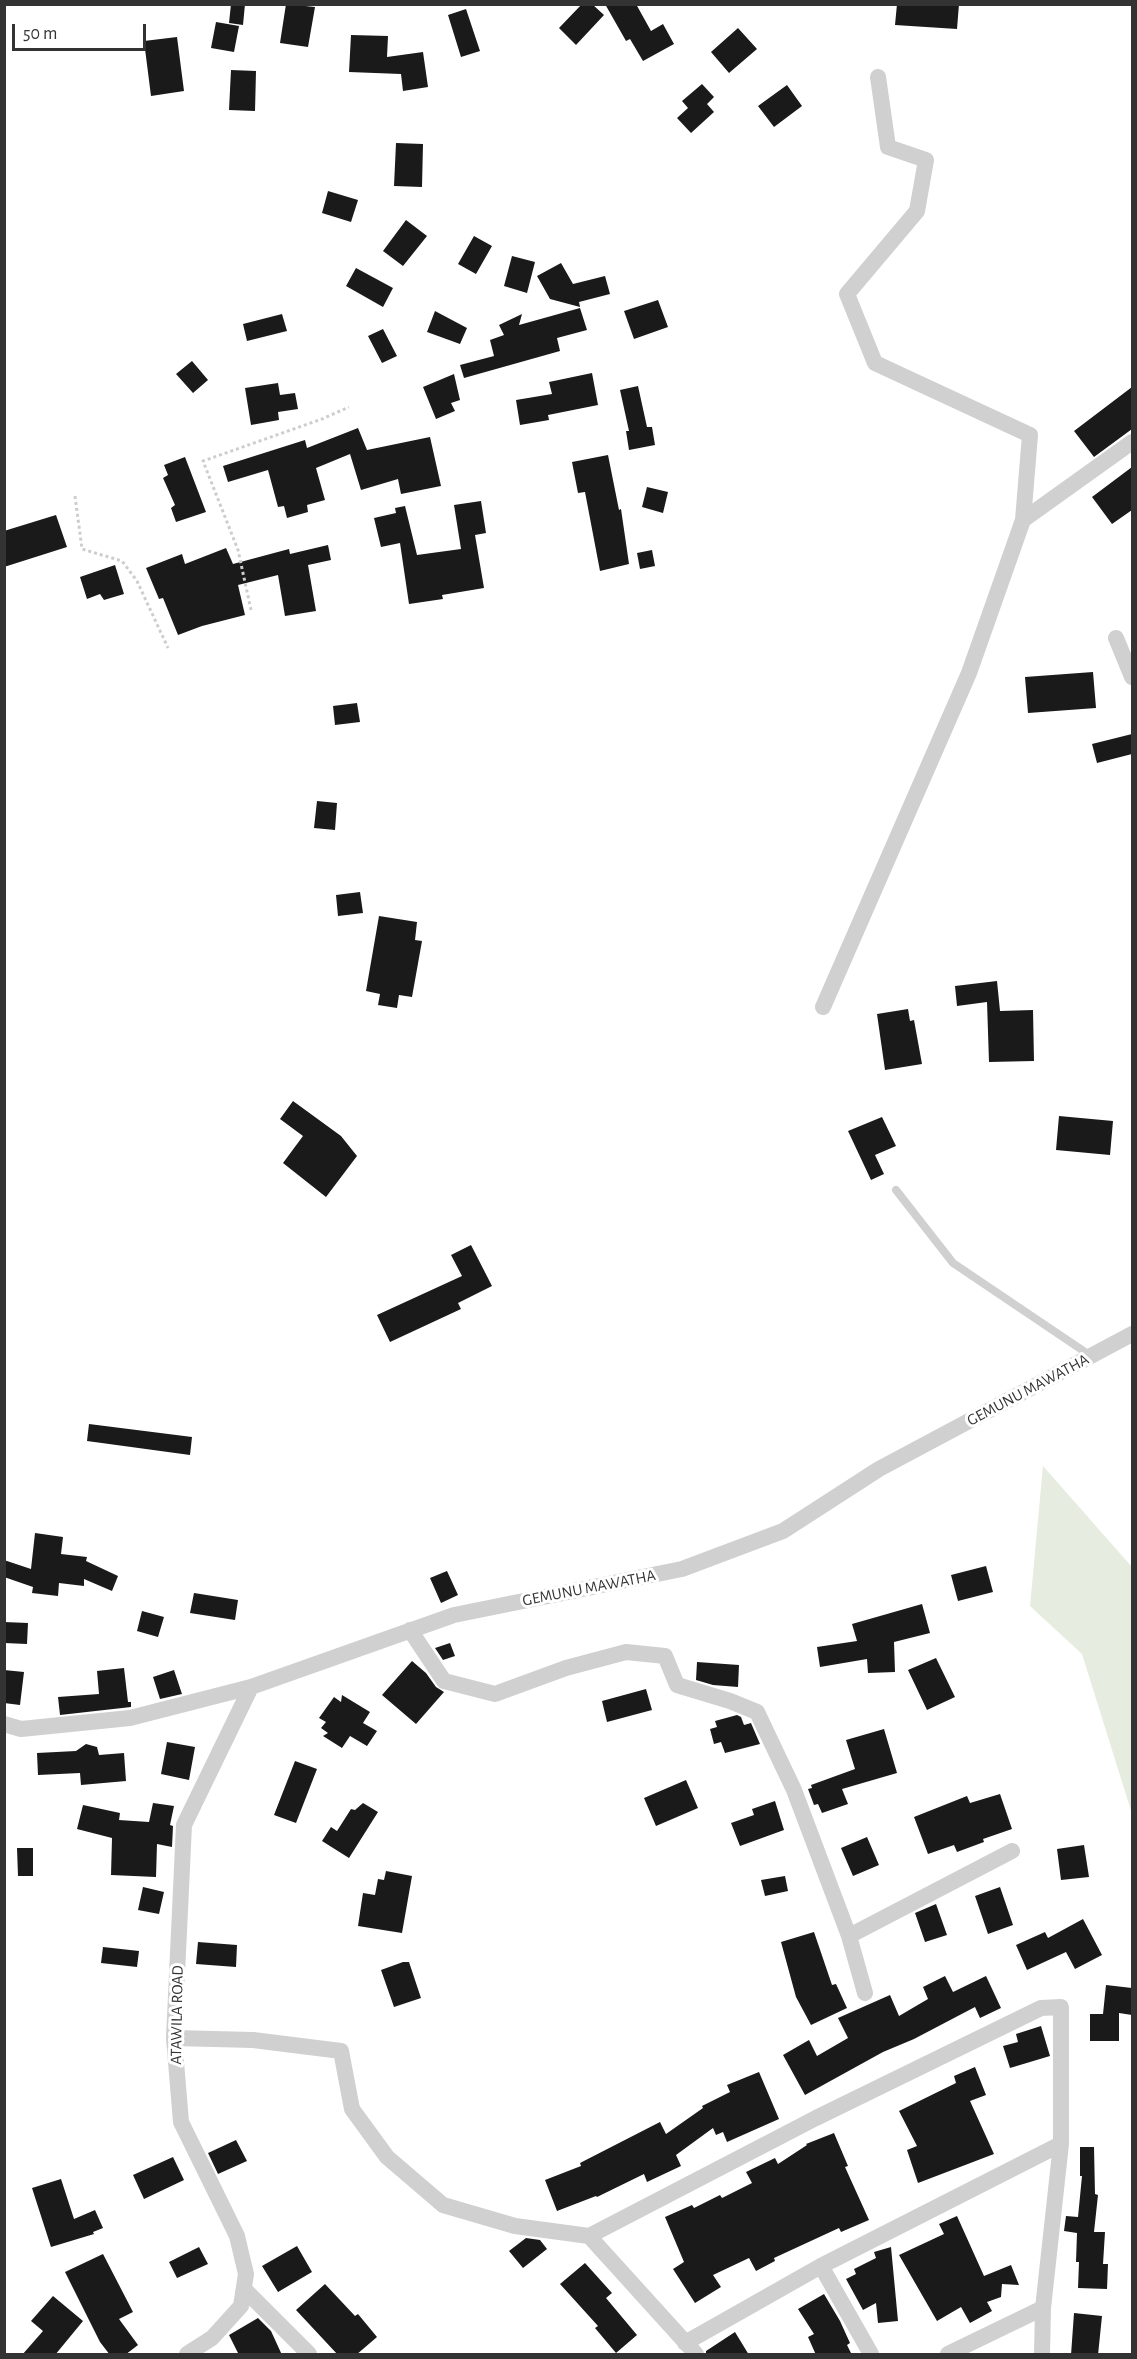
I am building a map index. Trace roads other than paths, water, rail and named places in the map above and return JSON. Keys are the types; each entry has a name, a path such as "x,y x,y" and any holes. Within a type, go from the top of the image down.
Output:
{"street":[{"path":"823,1007 969,673 1023,520 1030,435 875,363 847,294 917,211 926,160 888,147 878,77"},
{"path":"1023,520 1132,442"},
{"path":"1116,638 1132,677"},
{"name":"GEMUNU MAWATHA","path":"4,1724 21,1729 130,1718 251,1687 454,1615 682,1569 783,1531 879,1469 1132,1334"},
{"path":"410,1630 444,1681 495,1694 566,1668 626,1652 665,1656 677,1685 757,1712 794,1790 849,1936 865,1993"},
{"name":"ATAWILA ROAD","path":"187,2355 212,2338 241,2306 246,2274 237,2236 181,2122 174,2038 184,1826 251,1687"},
{"path":"849,1936 1012,1851"},
{"path":"174,2038 253,2040 340,2051 352,2109 387,2157 443,2205 515,2226 589,2236 816,2118 1041,2008 1061,2007 1061,2144 1043,2308 1042,2355"},
{"path":"589,2236 690,2349 821,2266 1061,2144"},
{"path":"821,2266 871,2355"},
{"path":"244,2289 309,2355"},
{"path":"948,2355 1043,2308"}],"lane":[{"path":"896,1191 953,1263 1091,1356"}]}
